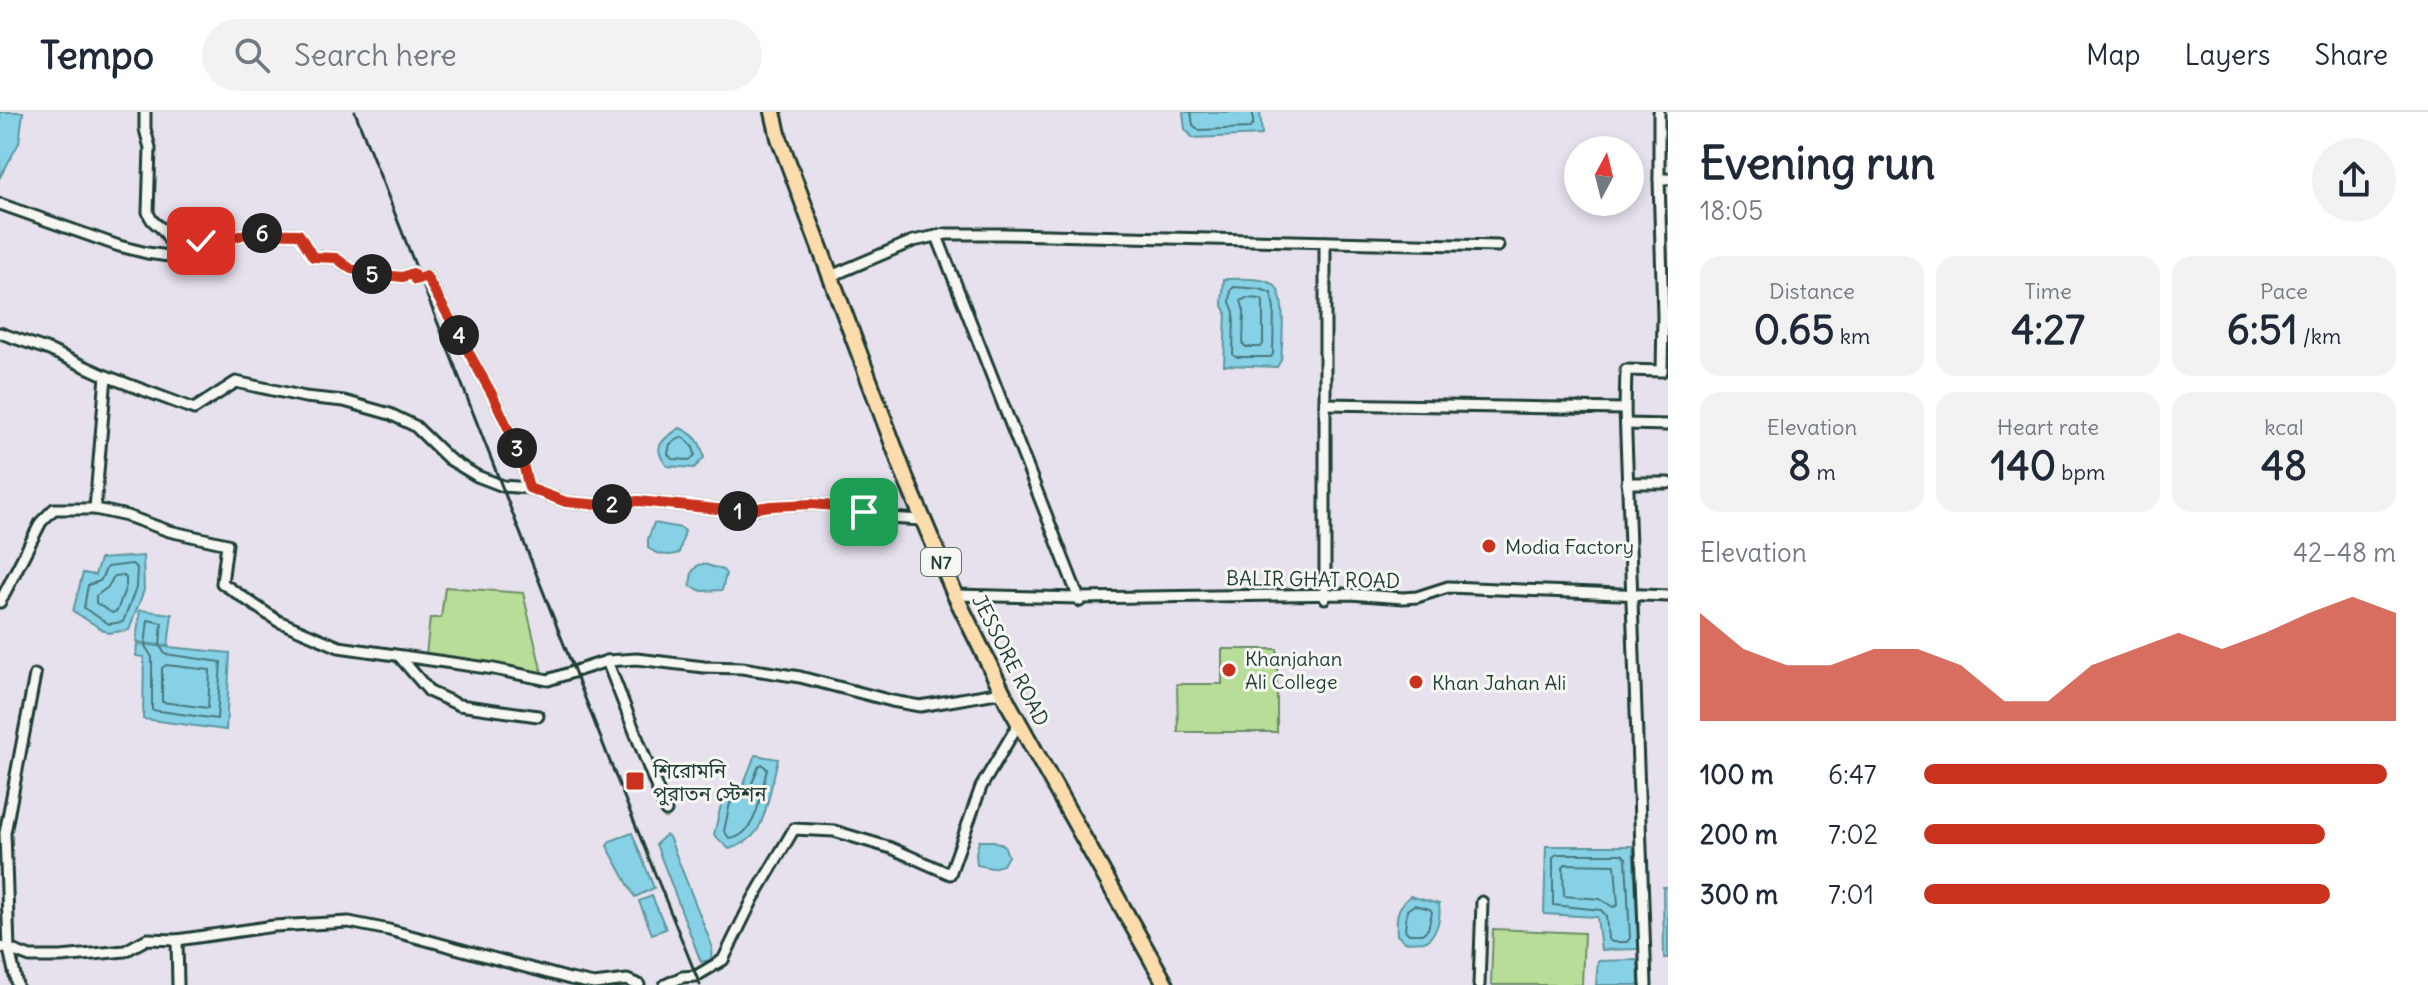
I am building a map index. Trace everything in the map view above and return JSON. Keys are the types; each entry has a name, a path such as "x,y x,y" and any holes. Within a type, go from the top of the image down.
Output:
{"highway":[{"name":"JESSORE ROAD","path":"773,112 779,138 923,520 956,597 1002,692 1166,985"}],"street":[{"path":"145,112 150,148 148,212 151,220 172,242 176,257"},
{"path":"1646,985 1625,409 1626,370 1665,371 1663,135 1659,112"},
{"path":"0,204 119,246 176,257 190,253 201,241 249,233 299,234 313,257 336,258 351,269 371,274 403,277 413,273 415,280 426,276 493,396 521,456 529,488"},
{"path":"831,276 913,241 937,236 1004,234 1498,246"},
{"path":"937,236 1080,599"},
{"path":"1325,242 1326,596"},
{"path":"0,333 194,409 236,382 305,397 344,401 390,414 415,426 449,459 477,476 503,486 529,488 566,502 602,505 638,501 736,511 811,504 887,518 923,520"},
{"path":"95,509 106,376"},
{"path":"1325,404 1625,409"},
{"path":"1626,424 1668,425"},
{"path":"1627,483 1668,483"},
{"path":"0,602 41,522 54,509 95,509 227,544 222,583 278,621 339,647 494,669 548,680 607,661 637,659 742,668 816,681 920,706 1002,692"},
{"name":"BALIR GHAT ROAD","path":"956,597 1326,596 1418,601 1449,591 1668,598"},
{"path":"399,656 430,692 459,705 538,716"},
{"path":"607,661 666,811"},
{"path":"17,985 4,948 5,833 35,675"},
{"path":"665,985 682,977 696,976 723,960 753,899 794,829 834,831 877,844 950,874 981,787 1019,723"},
{"path":"1479,985 1482,902"},
{"path":"4,948 30,957 61,957 125,951 147,939 177,940 274,926 349,922 582,982 594,984 627,980 639,985"},
{"path":"177,940 178,985"}],"green space":[{"path":"445,587 523,593 542,673 426,655 430,618 441,618"},
{"path":"1222,649 1277,649 1277,732 1178,732 1177,684 1222,684"},
{"path":"1493,929 1584,933 1582,985 1491,985"}],"water":[{"path":"0,112 23,112 19,143 0,177"},
{"path":"1183,112 1260,112 1262,135 1193,138 1185,129"},
{"path":"1224,279 1264,281 1274,285 1278,291 1283,332 1281,360 1277,367 1224,365"},
{"path":"680,428 693,436 701,447 704,458 694,468 667,466 662,459 661,444"},
{"path":"654,523 685,531 679,553 663,555 648,548"},
{"path":"143,556 144,590 129,630 108,633 73,611 83,573 95,575 100,559"},
{"path":"698,565 723,570 726,574 722,590 702,591 690,586 692,572"},
{"path":"140,610 172,614 168,646 136,642"},
{"path":"137,644 230,653 226,730 143,719 144,657 136,656"},
{"path":"755,755 778,759 766,808 760,826 753,835 729,849 714,835 724,792 740,793"},
{"path":"632,833 654,888 635,897 607,846 610,841"},
{"path":"666,835 712,946 711,960 701,962 656,844"},
{"path":"979,841 1004,845 1008,856 1003,865 992,868 977,865"},
{"path":"1546,846 1633,846 1639,949 1601,950 1597,917 1544,914"},
{"path":"1663,887 1668,887 1668,958 1664,958"},
{"path":"652,896 666,929 652,934 639,901"},
{"path":"1410,896 1439,904 1438,924 1427,941 1405,942 1397,935 1398,913"},
{"path":"1638,960 1639,985 1596,985 1598,961"}],"railway":[{"path":"355,112 700,985"}],"place":[{"name":"Modia Factory","path":"1489,546"},
{"name":"Khanjahan Ali College","path":"1229,670"},
{"name":"Khan Jahan Ali","path":"1416,682"},
{"name":"শিরোমনি পুরাতন স্টেশন","path":"635,781"}],"route":[{"path":"201,241 249,233 299,234 313,257 336,258 351,269 371,274 403,277 413,273 415,280 426,276 493,396 521,456 529,488 566,502 602,505 638,501 736,511 811,504 864,512"}]}
